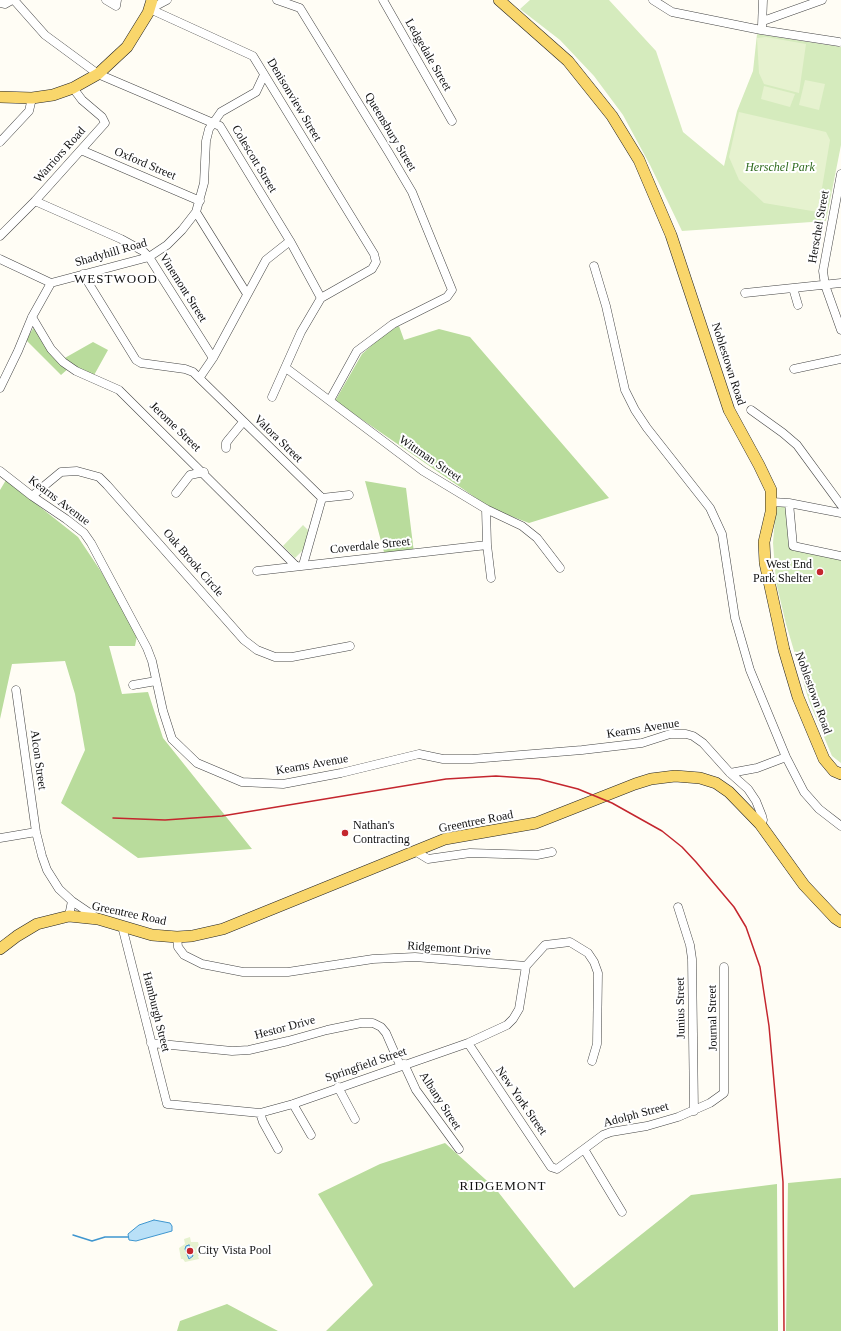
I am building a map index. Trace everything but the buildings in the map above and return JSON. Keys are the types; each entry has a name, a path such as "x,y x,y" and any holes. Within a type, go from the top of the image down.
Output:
{"main road":[{"name":"Noblestown Road","path":"499,0 568,61 612,116 637,156 671,235 729,410 771,490 772,512 764,542 765,563 784,650 798,697 824,759 834,771 841,774"},
{"path":"0,97 32,98 53,95 73,88 98,74 127,47 151,5"},
{"name":"Greentree Road","path":"0,949 17,936 37,924 69,916 98,919 152,935 177,937 223,930 445,839 536,823 635,784 651,779 675,776 700,778 716,783 740,802 760,824 804,885 835,918 841,922"}],"street":[{"path":"0,3 5,4 13,0"},
{"name":"Colescott Street","path":"13,0 45,35 98,74 214,122 220,126 290,241 321,298"},
{"path":"106,0 116,6 117,0"},
{"path":"151,5 167,0"},
{"name":"Queensbury Street","path":"277,0 302,4 412,192 452,290 447,297 393,324 357,352 330,400"},
{"name":"Ledgedale Street","path":"383,0 452,121"},
{"path":"653,0 672,12 761,30 838,42"},
{"path":"761,30 763,21 763,0"},
{"path":"763,21 822,0"},
{"name":"Denisonview Street","path":"151,5 253,56 374,254 376,262 372,269 321,298"},
{"name":"Shadyhill Road","path":"51,283 150,257 167,245 182,230 196,212 200,201 204,183 206,141 209,129 221,112 256,92 264,75"},
{"name":"Warriors Road","path":"0,236 35,201 105,123 102,117 82,100 73,88"},
{"path":"0,142 28,111 32,98"},
{"name":"Oxford Street","path":"81,150 200,201"},
{"name":"Herschel Street","path":"841,174 825,261 824,285 841,330"},
{"name":"Vinemont Street","path":"35,201 121,239 143,251 150,257 213,358"},
{"path":"196,212 247,294"},
{"path":"83,274 132,355 141,363 160,367 185,369 200,377 213,358 266,260 290,241"},
{"path":"0,260 51,283 32,317 18,351 0,388"},
{"path":"594,266 606,306 625,390 635,410 647,428 706,502 717,521 726,552 735,618 750,670 786,757 804,792 819,809 841,826"},
{"path":"746,293 841,283"},
{"path":"793,288 798,305"},
{"path":"272,397 301,332 321,298"},
{"name":"Jerome Street","path":"32,317 51,349 63,362 76,371 119,390 300,565"},
{"path":"794,369 841,359"},
{"name":"Wittman Street","path":"286,368 423,471 486,509 522,526 536,538 560,568"},
{"name":"Valora Street","path":"200,377 243,422 322,498"},
{"path":"751,410 797,445 841,505"},
{"path":"226,448 226,443 243,422"},
{"name":"Kearns Avenue","path":"0,471 84,533 91,543 147,648 152,661 163,711 172,739 197,763 242,782 283,784 340,773 419,754 443,759 472,759 642,743 680,733 693,736 703,743 730,773 748,789 756,801 762,816 763,820 760,824"},
{"name":"Oak Brook Circle","path":"32,496 61,472 76,471 99,477 113,490 244,640 257,650 275,656 292,656 350,646"},
{"path":"176,493 190,475 204,472"},
{"path":"300,565 322,498 349,495"},
{"path":"772,502 789,503 841,513"},
{"path":"789,503 793,546 841,556"},
{"path":"486,509 487,544 491,578"},
{"name":"Coverdale Street","path":"256,571 487,544"},
{"path":"133,685 156,681"},
{"name":"Alcon Street","path":"16,690 36,832 47,870 59,889 72,901 98,919"},
{"path":"730,773 757,768 786,757"},
{"path":"0,838 36,832"},
{"path":"415,851 428,859 470,853 537,855 552,852"},
{"path":"69,916 72,901"},
{"name":"Junius Street","path":"678,906 690,945 692,959 694,1111"},
{"name":"Hamburgh Street","path":"122,926 167,1104"},
{"name":"Ridgemont Drive","path":"177,937 178,946 184,955 202,964 243,972 288,972 373,959 415,957 526,966"},
{"path":"526,966 545,945 570,942 588,953 594,962 598,973 597,1044 592,1061"},
{"name":"Springfield Street","path":"167,1104 260,1113 293,1104 468,1042 507,1025 513,1019 521,1003 526,966"},
{"name":"Journal Street","path":"724,967 725,1069"},
{"name":"Hestor Drive","path":"151,1043 232,1051 249,1050 327,1030 361,1023 373,1023 381,1026 386,1033 402,1065"},
{"name":"New York Street","path":"468,1042 484,1070 551,1167 557,1169"},
{"name":"Albany Street","path":"402,1065 416,1090 459,1149"},
{"name":"Adolph Street","path":"557,1169 584,1149 611,1132 647,1126 694,1111 710,1103 724,1093 725,1069"},
{"path":"338,1087 355,1119"},
{"path":"293,1104 311,1135"},
{"path":"260,1113 263,1122 278,1149"},
{"path":"584,1149 594,1169 622,1212"}],"green space":[{"name":"Herschel Park","path":"530,0 609,0 656,51 683,132 724,166 737,111 753,71 757,34 841,47 841,145 826,221 682,231 650,165 623,115 594,76 560,40 520,9"},
{"path":"766,37 806,44 799,93 764,84 759,73 757,38"},
{"path":"805,80 825,84 819,110 799,105"},
{"path":"764,86 795,94 790,107 761,99"},
{"path":"739,112 826,132 830,140 818,212 764,203 739,180 729,157"},
{"path":"399,326 404,340 439,329 470,337 609,498 529,523 492,509 335,401 362,354 386,333"},
{"path":"34,327 69,368 61,375 26,340"},
{"path":"93,342 108,350 93,377 63,359"},
{"path":"6,480 78,537 102,573 137,636 135,646 109,646 122,694 148,692 163,738 252,849 138,858 61,803 85,750 75,694 65,661 12,664 0,719 0,490"},
{"path":"365,481 406,488 414,553 385,556"},
{"path":"776,506 787,507 790,548 841,559 841,763 832,756 809,701 786,624 776,582 773,543"},
{"path":"303,525 309,531 304,549 295,558 283,546"},
{"path":"445,1143 495,1188 574,1288 691,1195 777,1184 778,1331 326,1331 373,1285 318,1194 380,1164"},
{"path":"841,1178 841,1331 786,1331 788,1183"},
{"name":"City Vista Pool","path":"190,1237 191,1242 198,1242 201,1254 198,1256 199,1259 185,1262 181,1259 179,1248 185,1244 184,1239"},
{"path":"227,1304 278,1331 177,1331 180,1321"}],"water":[{"path":"154,1220 170,1223 172,1226 172,1231 136,1241 129,1240 128,1234 139,1225"},
{"path":"189,1245 193,1256 189,1259 185,1249 186,1246"}],"waterway":[{"path":"73,1235 92,1241 105,1237 128,1237"}],"railway":[{"path":"113,818 165,820 222,816 446,779 496,776 539,779 578,789 612,803 662,831 682,847 734,907 746,927 760,967 769,1026 783,1182 784,1331"}],"place":[{"name":"West End Park Shelter","path":"820,572"},
{"name":"Nathan's Contracting","path":"345,833"},
{"name":"City Vista Pool","path":"190,1251"}],"district":[{"name":"WESTWOOD","path":"116,280"},
{"name":"RIDGEMONT","path":"503,1187"}]}
